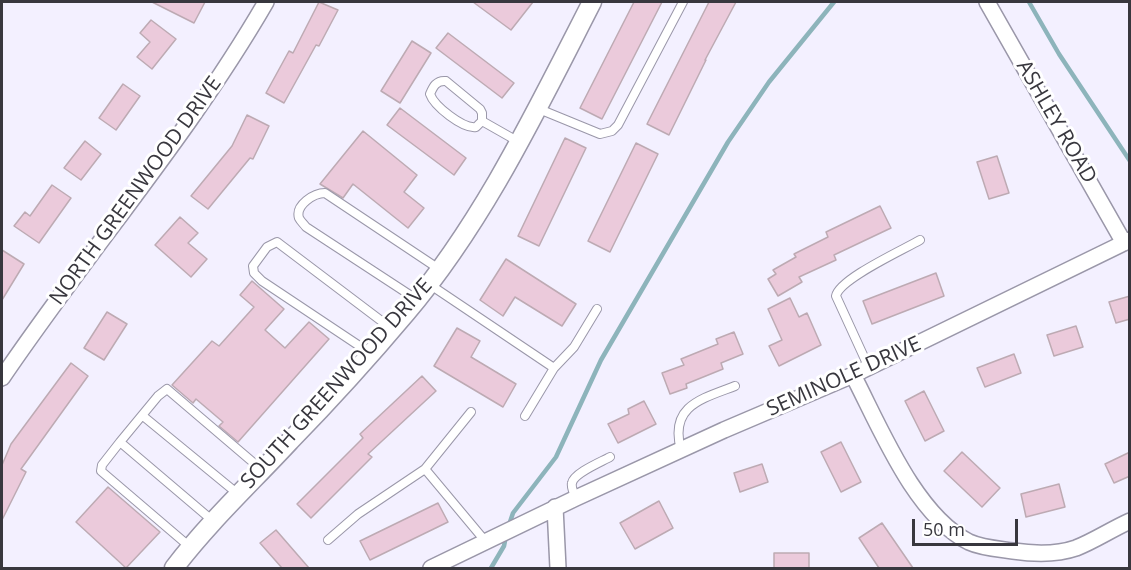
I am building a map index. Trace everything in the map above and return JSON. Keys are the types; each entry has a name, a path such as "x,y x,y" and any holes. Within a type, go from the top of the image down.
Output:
{"street":[{"name":"NORTH GREENWOOD DRIVE","path":"2,378 177,139 250,30 266,2"},
{"name":"SOUTH GREENWOOD DRIVE","path":"174,568 213,521 392,329 433,276 494,186 591,2"},
{"name":"ASHLEY ROAD","path":"987,2 1127,241"},
{"name":"SEMINOLE DRIVE","path":"432,568 555,507 868,368 1127,241"},
{"path":"853,375 903,472 922,501 941,521 969,542 992,548 1048,554 1076,548 1130,521"},
{"path":"555,507 558,568"}],"lane":[{"path":"537,108 600,134 612,131 618,125 683,2"},
{"path":"446,81 480,108 482,121 476,127 467,127 437,106 430,94 434,86 438,82 446,81"},
{"path":"482,121 519,142"},
{"path":"416,299 306,227 299,218 299,210 310,196 325,193 554,368"},
{"path":"868,368 836,296 837,291 861,272 920,240"},
{"path":"370,353 254,273 253,266 267,247 277,242 392,329"},
{"path":"525,416 554,368 574,347 597,309"},
{"path":"681,450 677,435 680,418 688,409 710,396 735,386"},
{"path":"190,547 101,471 102,465 158,396 167,389 262,470"},
{"path":"328,540 358,514 425,469 471,412"},
{"path":"143,416 238,494"},
{"path":"120,442 213,521"},
{"path":"576,498 573,481 584,471 610,457"},
{"path":"425,469 486,542"}],"building":[{"path":"152,2 205,2 194,23"},
{"path":"319,2 338,10 284,103 266,93 289,51 293,53"},
{"path":"473,2 533,2 511,30"},
{"path":"634,2 662,2 602,119 580,108"},
{"path":"709,2 736,2 669,135 647,124"},
{"path":"151,20 176,39 152,69 137,57 150,42 140,33"},
{"path":"448,33 514,83 502,98 436,48"},
{"path":"412,41 431,53 400,103 381,91"},
{"path":"123,84 140,96 116,130 99,118"},
{"path":"400,108 466,158 454,175 387,125"},
{"path":"247,115 269,126 253,159 250,158 208,209 191,196 232,146"},
{"path":"363,131 417,175 404,192 424,208 408,228 353,184 343,198 320,184"},
{"path":"565,138 586,148 539,246 518,236"},
{"path":"85,141 101,154 81,180 64,168"},
{"path":"636,143 658,154 610,252 588,241"},
{"path":"997,156 1009,193 989,199 977,162"},
{"path":"52,185 71,198 39,243 14,226 25,212 30,216"},
{"path":"880,206 891,228 834,255 836,260 799,277 802,282 778,296 768,279 776,274 773,270 796,257 794,254 828,237 826,232"},
{"path":"180,217 198,233 188,243 207,259 191,277 155,245"},
{"path":"2,250 24,264 2,300"},
{"path":"506,259 576,304 562,326 515,297 503,316 480,300"},
{"path":"936,273 944,296 872,324 863,301"},
{"path":"252,281 284,309 265,330 285,348 309,322 329,339 238,442 219,426 223,422 196,399 193,403 172,385 212,341 219,346 254,307 240,295"},
{"path":"1130,296 1130,319 1116,323 1109,302"},
{"path":"790,298 799,317 807,313 821,345 779,366 769,346 782,340 768,309"},
{"path":"107,312 127,324 104,360 84,348"},
{"path":"1076,326 1083,347 1054,356 1047,335"},
{"path":"457,328 480,341 471,357 516,384 503,407 434,366"},
{"path":"734,332 743,354 721,363 723,369 686,384 687,388 670,394 662,373 684,365 681,359 718,344 716,339"},
{"path":"1014,354 1021,373 985,387 977,368"},
{"path":"71,363 88,376 21,469 26,472 2,520 2,465 11,444"},
{"path":"422,376 436,391 368,454 372,457 311,518 297,504 363,438 360,434"},
{"path":"924,391 944,431 925,441 905,401"},
{"path":"644,401 656,424 618,443 608,424 629,414 628,409"},
{"path":"841,442 861,482 841,492 821,452"},
{"path":"962,452 1000,488 982,507 944,471"},
{"path":"1130,452 1130,476 1114,483 1105,464"},
{"path":"762,464 768,482 740,492 734,473"},
{"path":"1059,484 1065,507 1026,517 1021,494"},
{"path":"108,487 160,532 126,568 76,522"},
{"path":"659,501 673,528 635,549 620,523"},
{"path":"438,503 448,522 370,560 360,541"},
{"path":"882,523 913,568 879,568 859,538"},
{"path":"276,530 309,568 282,568 260,543"},
{"path":"774,553 809,553 809,568 774,568"}],"waterway":[{"path":"509,525 513,513 556,457 601,360 728,142 769,82 834,2"},
{"path":"1029,2 1059,54 1130,161"},
{"path":"491,568 504,546 506,536"}]}
